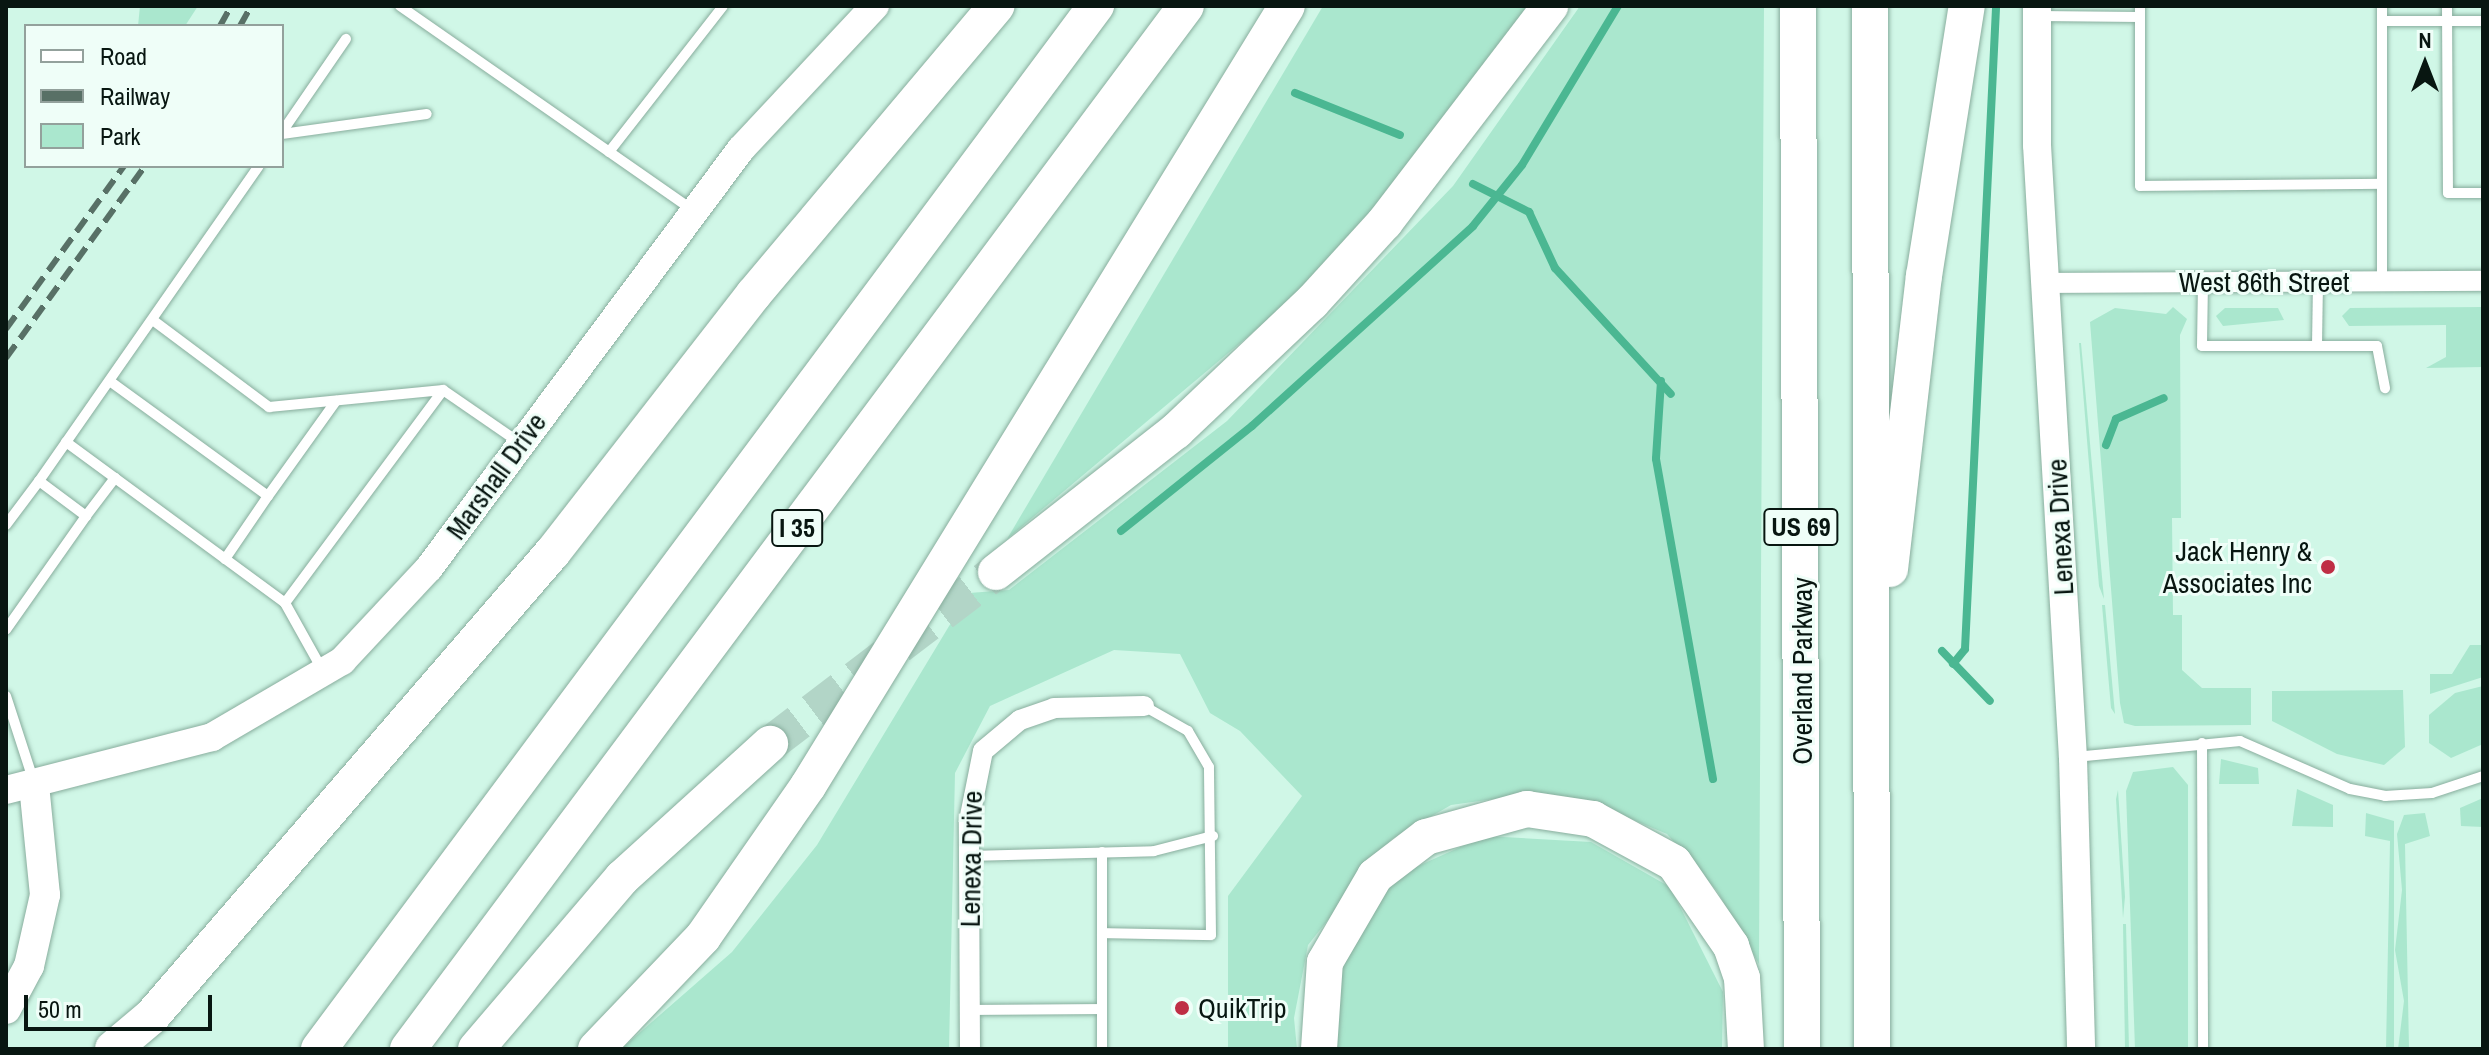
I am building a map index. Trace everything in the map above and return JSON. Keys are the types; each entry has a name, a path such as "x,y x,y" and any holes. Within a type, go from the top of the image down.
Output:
{"highway":[{"path":"113,1049 151,1033 553,552 753,295 996,6"},
{"name":"I 35","path":"319,1049 1096,6"},
{"name":"I 35","path":"408,1049 1186,6"},
{"path":"596,1049 703,937 808,786 1287,6"},
{"path":"996,572 1176,431 1312,302 1385,222 1550,6"},
{"name":"Overland Parkway","path":"1798,6 1802,1049"},
{"name":"US 69","path":"1870,6 1872,1049"},
{"path":"1871,730 1924,276 1967,6"},
{"path":"476,1049 622,878 770,744"},
{"path":"1319,1049 1325,962 1375,876 1426,837 1527,809 1593,819 1674,863 1731,946 1742,978 1746,1049"}],"main road":[{"path":"6,1009 29,966 45,895 20,788"}],"street":[{"name":"Marshall Drive","path":"20,788 212,737 324,673 391,615 694,211 864,10"},
{"name":"Lenexa Drive","path":"2036,11 2046,283 2073,758 2081,1049"},
{"name":"West 86th Street","path":"2046,283 2483,281"},
{"name":"Lenexa Drive","path":"970,1049 969,856 972,774 998,735 1054,708 1144,706"}],"lane":[{"path":"400,6 694,211"},
{"path":"609,152 723,6"},
{"path":"2382,6 2382,283"},
{"path":"2447,6 2448,193 2483,193"},
{"path":"2036,11 2140,11 2140,186 2382,184"},
{"path":"2382,21 2483,21"},
{"path":"284,130 346,39"},
{"path":"284,133 427,114"},
{"path":"6,525 154,321 258,168"},
{"path":"2203,282 2202,346 2377,346 2385,388"},
{"path":"2317,346 2318,282"},
{"path":"154,321 269,407 443,390 520,443"},
{"path":"111,382 268,496"},
{"path":"285,603 443,390"},
{"path":"225,559 336,401"},
{"path":"66,442 285,603 324,673"},
{"path":"6,630 115,478"},
{"path":"39,481 86,516"},
{"path":"6,696 20,788"},
{"path":"1102,933 1211,935 1213,836 1201,748 1175,719 1144,706"},
{"path":"2073,758 2202,743 2253,743 2328,780 2385,796 2432,793 2483,776"},
{"path":"2202,743 2203,1049"},
{"path":"969,856 1154,851 1213,836"},
{"path":"1102,852 1102,1049"},
{"path":"970,1010 1102,1009"}],"green space":[{"path":"140,6 198,6 186,24 138,24"},
{"path":"1323,6 1530,6 1461,105 1301,292 1007,539"},
{"path":"1580,6 1764,6 1759,964 1717,891 1667,834 1593,803 1529,794 1451,805 1392,839 1308,945 1294,1018 1297,1049 1228,1049 1228,896 1302,796 1240,731 1210,713 1180,654 1114,650 990,706 955,773 949,1049 621,1049 732,952 817,845 969,593 1009,590 1227,421 1453,186"},
{"path":"2173,307 2187,319 2180,335 2181,518 2172,518 2173,615 2182,615 2182,670 2202,688 2251,688 2251,725 2135,726 2124,723 2120,703 2090,322 2115,308 2166,314"},
{"path":"2483,307 2483,367 2426,368 2446,357 2446,325 2349,326 2342,316 2350,308"},
{"path":"2225,308 2278,308 2284,320 2223,326 2216,316"},
{"path":"2081,343 2104,599 2099,586"},
{"path":"2102,605 2105,605 2115,714 2111,708"},
{"path":"2470,645 2483,645 2483,677 2430,694 2430,674 2452,674"},
{"path":"2483,686 2483,744 2451,758 2429,743 2429,715 2455,693"},
{"path":"2403,690 2405,747 2384,765 2337,754 2272,721 2272,691"},
{"path":"2221,759 2258,768 2259,784 2219,784"},
{"path":"2173,767 2188,785 2188,1049 2135,1049 2126,791 2133,772"},
{"path":"2297,789 2333,805 2333,827 2292,826"},
{"path":"2118,790 2125,897 2123,918 2116,799"},
{"path":"2483,798 2483,827 2461,826 2460,808"},
{"path":"2366,813 2394,821 2394,1049 2386,1049 2390,841 2365,836"},
{"path":"2425,813 2430,836 2405,844 2409,1049 2398,1049 2404,1001 2395,950 2402,890 2397,834 2404,815"},
{"path":"1485,836 1591,842 1670,887 1723,992 1722,1049 1337,1049 1331,1029 1345,951 1398,875"},
{"path":"2123,924 2126,924 2129,1049 2125,1049"}],"waterway":[{"path":"1121,531 1252,426 1473,226 1522,165 1618,6"},
{"path":"1953,664 1965,649 1996,8"},
{"path":"1295,93 1400,135"},
{"path":"1473,184 1529,212 1555,268 1671,394"},
{"path":"1661,381 1656,459 1713,779"},
{"path":"2106,445 2116,419 2164,398"},
{"path":"1942,651 1990,701"}],"tunnel":[{"path":"770,744 996,572"}],"railway":[{"path":"221,24 231,6"},
{"path":"241,24 251,6"},
{"path":"6,329 123,168"},
{"path":"6,358 144,168"}],"place":[{"name":"Jack Henry & Associates Inc","path":"2328,567"},
{"name":"QuikTrip","path":"1182,1008"}]}
